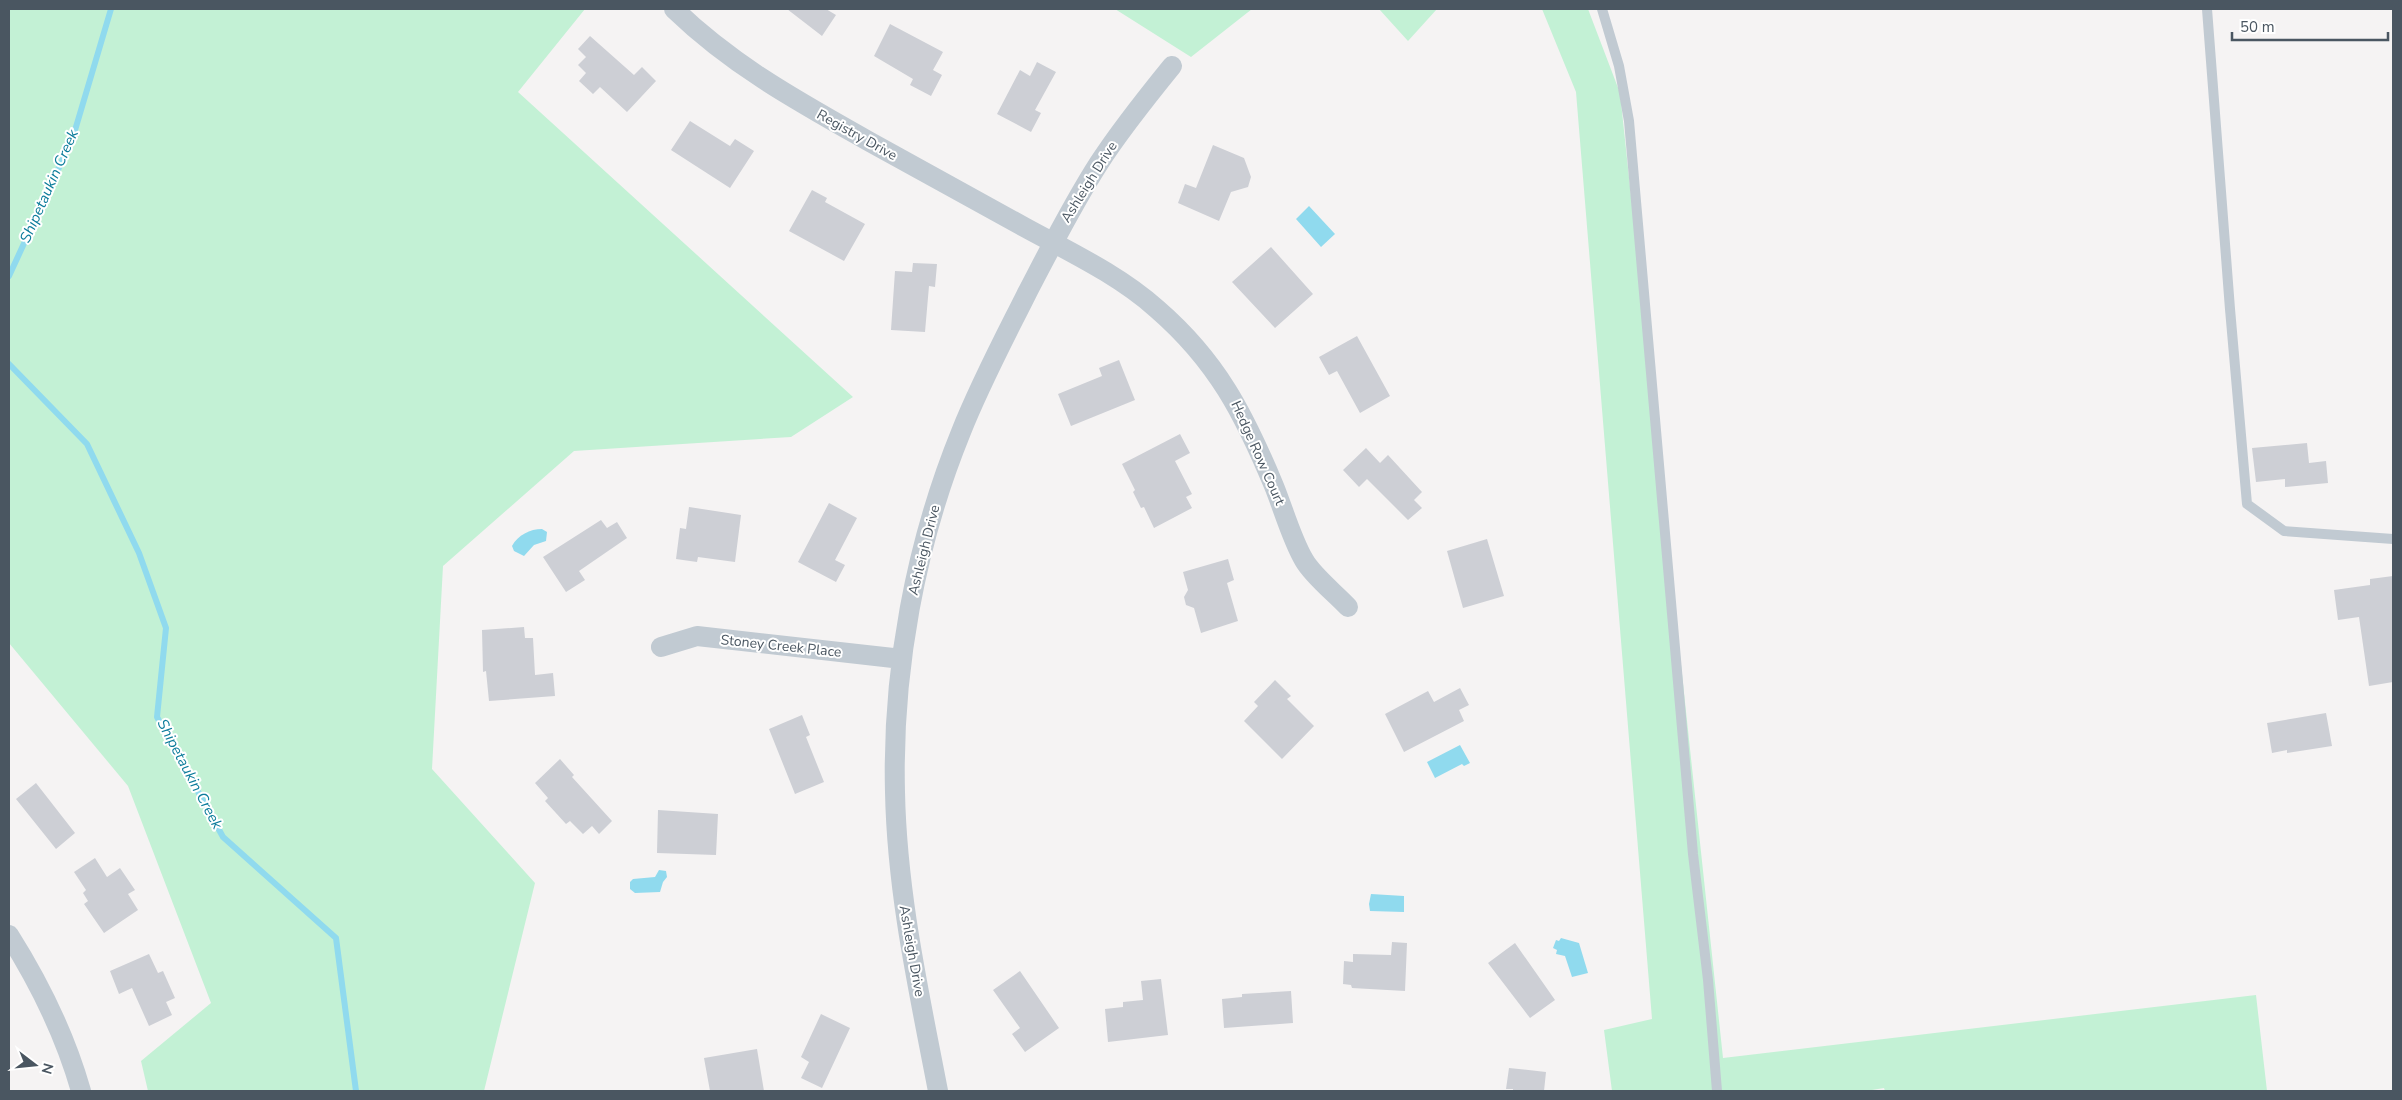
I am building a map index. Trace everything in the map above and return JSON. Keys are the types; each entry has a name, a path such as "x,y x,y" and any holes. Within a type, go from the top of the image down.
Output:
{"street":[{"name":"Registry Drive","path":"674,9 697,31 739,65 784,94 1053,243"},
{"name":"Ashleigh Drive","path":"938,1091 905,923 898,857 895,791 896,724 902,659 916,576 938,496 954,449 986,372 1053,243 1099,163 1134,113 1172,66"},
{"name":"Hedge Row Court","path":"1053,243 1126,285 1155,307 1182,332 1210,363 1234,398 1253,436 1304,560 1348,607"},
{"name":"Stoney Creek Place","path":"661,647 697,636 902,659"},
{"path":"9,935 36,979 57,1022 81,1091"}],"lane":[{"path":"1602,9 1619,66 1629,121 1693,854 1708,980 1717,1091"},
{"path":"2207,9 2230,309 2248,504 2284,531 2393,539"}],"green space":[{"path":"9,9 585,9 518,92 853,397 791,437 574,451 443,566 432,769 535,883 484,1091 148,1091 141,1061 211,1003 128,786 9,643"},
{"path":"1115,9 1252,9 1191,57"},
{"path":"1379,9 1437,9 1408,41"},
{"path":"1542,9 1588,9 1620,93 1723,1058 2256,995 2267,1091 1885,1091 1884,1088 1866,1091 1612,1091 1604,1030 1652,1019 1576,92"}],"water":[{"path":"1309,206 1335,234 1321,247 1296,219"},
{"path":"542,529 547,532 546,541 534,545 524,556 514,551 512,546 521,536 529,531"},
{"path":"1460,745 1470,763 1464,766 1462,764 1435,778 1427,762"},
{"path":"659,870 666,871 667,877 663,882 660,892 635,893 630,889 630,882 633,879 655,877"},
{"path":"1371,894 1404,896 1404,912 1370,911"},
{"path":"1561,938 1579,943 1588,973 1572,977 1565,956 1556,954 1557,950 1553,948 1556,940 1559,941"}],"building":[{"path":"787,9 826,9 836,15 822,36"},
{"path":"890,24 943,52 933,70 942,75 931,96 910,85 913,79 874,56"},
{"path":"590,36 634,75 642,67 656,81 627,112 600,87 593,94 579,81 586,73 578,65 586,57 578,49"},
{"path":"1037,62 1056,72 1035,110 1041,113 1031,132 997,114 1020,70 1030,76"},
{"path":"690,121 730,146 735,139 754,151 730,188 671,150"},
{"path":"1213,145 1244,158 1251,177 1248,187 1231,192 1219,221 1178,203 1185,184 1196,188"},
{"path":"812,190 827,198 825,202 865,224 844,261 789,231"},
{"path":"1271,247 1313,294 1275,328 1232,282"},
{"path":"913,263 937,264 935,287 929,286 925,332 891,330 895,271 912,272"},
{"path":"1357,336 1390,396 1360,413 1337,371 1329,375 1319,357"},
{"path":"1119,360 1135,400 1071,426 1058,394 1102,376 1099,368"},
{"path":"1180,434 1190,453 1175,461 1192,494 1186,497 1192,508 1154,528 1144,507 1141,508 1133,492 1135,490 1122,464"},
{"path":"2307,443 2309,463 2326,461 2328,483 2285,487 2285,479 2256,482 2252,448"},
{"path":"1366,448 1380,463 1388,455 1422,492 1414,500 1422,508 1408,520 1367,479 1359,487 1343,470"},
{"path":"829,503 857,518 835,560 845,565 836,582 798,562"},
{"path":"689,507 741,515 735,562 698,557 697,562 676,559 680,528 686,529"},
{"path":"601,520 607,528 617,522 627,538 579,571 585,580 566,592 543,557"},
{"path":"1487,539 1504,596 1463,608 1447,551"},
{"path":"1228,559 1234,580 1227,583 1238,621 1201,633 1194,608 1186,605 1184,597 1188,590 1183,572"},
{"path":"2393,576 2393,682 2369,686 2359,617 2338,620 2334,590 2370,585 2370,579"},
{"path":"524,627 525,638 533,638 535,675 553,673 555,696 489,701 486,671 483,672 482,630"},
{"path":"1275,680 1291,696 1287,699 1314,726 1282,759 1244,721 1258,706 1254,702"},
{"path":"1460,688 1469,705 1459,710 1464,721 1404,752 1385,714 1428,691 1434,702"},
{"path":"2326,713 2332,746 2287,753 2287,750 2272,753 2267,723"},
{"path":"802,715 810,735 806,737 824,782 795,794 769,729"},
{"path":"560,759 574,775 572,777 612,821 599,834 592,826 583,834 570,821 566,824 545,801 548,798 535,783"},
{"path":"36,783 75,833 56,849 16,799"},
{"path":"658,810 718,814 716,855 657,853"},
{"path":"95,858 107,877 120,868 135,890 128,894 138,910 104,933 84,904 88,901 83,893 86,890 74,872"},
{"path":"1392,942 1407,943 1405,991 1352,988 1351,985 1343,984 1344,961 1353,962 1353,954 1391,955"},
{"path":"1515,943 1555,1000 1530,1018 1488,963"},
{"path":"149,954 158,973 163,971 175,998 166,1002 172,1015 149,1026 132,988 119,994 110,971"},
{"path":"1020,971 1059,1028 1025,1052 1012,1034 1020,1028 993,990"},
{"path":"1161,979 1168,1035 1108,1042 1105,1009 1123,1007 1123,1002 1143,1000 1141,981"},
{"path":"1291,991 1293,1023 1224,1028 1222,999 1242,997 1242,994"},
{"path":"821,1014 850,1028 822,1088 801,1078 809,1062 801,1057"},
{"path":"757,1049 764,1091 710,1091 704,1058"},
{"path":"1509,1068 1546,1072 1544,1091 1513,1091 1513,1089 1506,1089"}],"waterway":[{"name":"Shipetaukin Creek","path":"9,276 73,137 111,9"},
{"name":"Shipetaukin Creek","path":"9,364 87,444 139,553 166,628 157,717 223,837 336,938 356,1091"}]}
